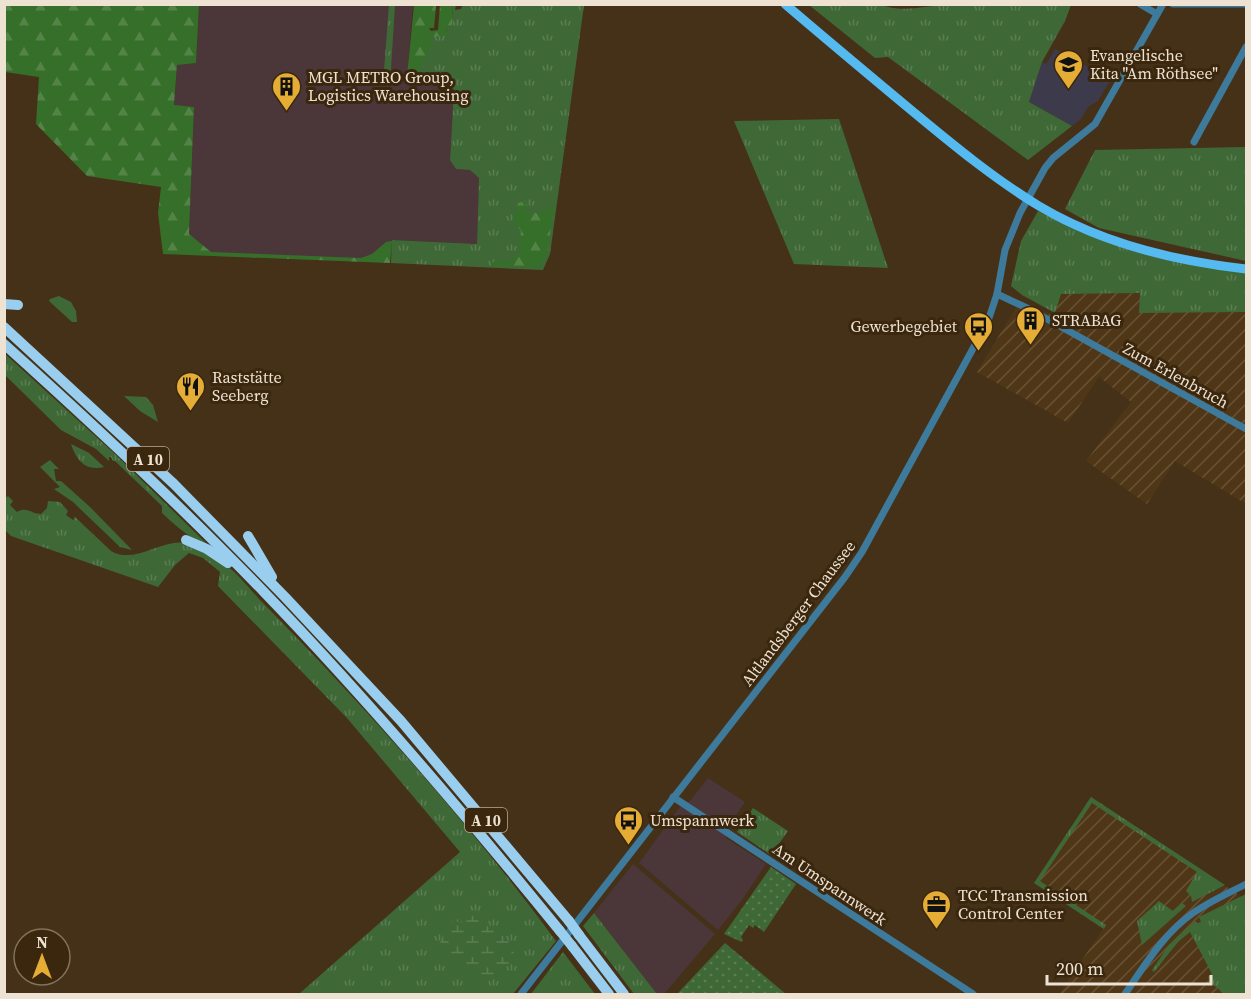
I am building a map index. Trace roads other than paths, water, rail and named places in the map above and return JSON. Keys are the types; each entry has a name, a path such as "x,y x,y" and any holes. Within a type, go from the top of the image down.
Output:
{"highway":[{"path":"4,304 18,305"},
{"name":"A 10","path":"4,327 174,484 285,597 401,721 569,921 624,994"},
{"name":"A 10","path":"4,344 166,494 253,581 416,758 560,931 609,994"},
{"path":"248,536 285,597"},
{"path":"186,540 214,553 253,581"}],"main road":[{"path":"785,4 985,170 1041,207 1128,245 1186,261 1246,269"}],"street":[{"path":"1140,4 1157,14"},
{"name":"Altlandsberger Chaussee","path":"521,994 845,577 862,552 993,310 1005,250 1028,198 1053,158 1095,124 1163,4"},
{"path":"1173,4 1246,4"},
{"path":"1194,142 1246,47"},
{"name":"Zum Erlenbruch","path":"997,294 1027,308 1246,429"},
{"name":"Am Umspannwerk","path":"673,797 973,994"},
{"path":"1125,994 1162,941 1181,922 1209,903 1246,884"}],"place":[{"name":"Evangelische Kita \"Am Röthsee\"","path":"1069,90"},
{"name":"MGL METRO Group, Logistics Warehousing","path":"287,112"},
{"name":"STRABAG","path":"1031,346"},
{"name":"Gewerbegebiet","path":"978,352"},
{"name":"Raststätte Seeberg","path":"191,412"},
{"name":"Umspannwerk","path":"629,846"},
{"name":"TCC Transmission Control Center","path":"937,930"}]}
